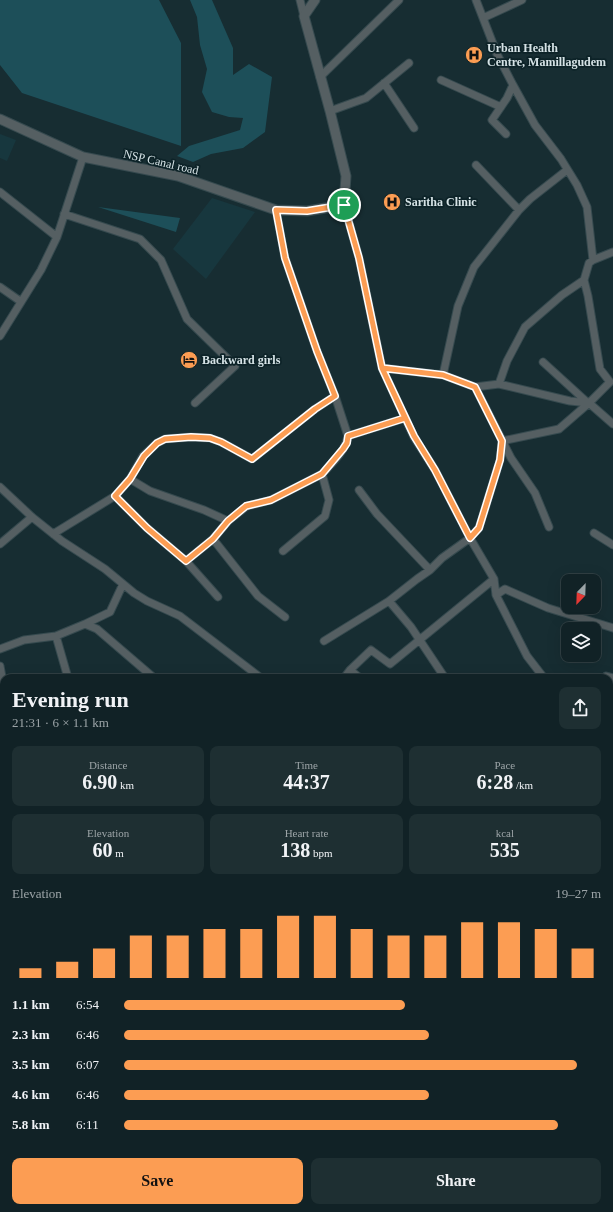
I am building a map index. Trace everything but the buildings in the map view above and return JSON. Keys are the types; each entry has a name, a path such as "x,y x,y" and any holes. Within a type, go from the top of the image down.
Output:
{"street":[{"path":"300,0 330,110 346,176 344,205 359,258 382,368 405,418 494,579 496,595 527,656 541,674"},
{"path":"304,16 315,0"},
{"path":"320,77 399,0"},
{"path":"476,0 497,54 513,85 535,125 552,147 577,185 587,207 592,260"},
{"path":"483,18 522,0"},
{"path":"330,110 366,98 409,63"},
{"path":"441,80 501,106"},
{"path":"384,83 414,128"},
{"path":"506,134 492,120 513,85"},
{"name":"NSP Canal road","path":"0,120 83,157 178,176 276,210 307,211 344,205"},
{"path":"0,336 20,301 41,270 57,237 83,157"},
{"path":"476,165 519,210"},
{"path":"443,375 458,306 474,267 519,210 530,199 567,170"},
{"path":"0,192 57,237"},
{"path":"186,561 213,539 228,521 246,506 271,500 322,474 347,443 348,436 335,396 314,344 285,258 276,210"},
{"path":"64,214 140,239 161,260 187,319 235,366 195,403"},
{"path":"502,441 558,429 612,381 600,369 584,280 588,264 592,260 613,252"},
{"path":"500,384 507,361 525,327 584,280"},
{"path":"0,288 20,301"},
{"path":"543,362 613,424"},
{"path":"382,368 443,375 475,387 500,384 570,401 589,403"},
{"path":"475,387 511,458 535,493 549,527"},
{"path":"53,534 115,496 130,479 144,456 157,443 165,439 191,437 210,438 221,442 252,459 315,409 335,396"},
{"path":"348,436 405,418"},
{"path":"324,641 389,601 430,570 442,558 470,538 479,528 500,460 502,441"},
{"path":"283,551 325,516 329,500 322,474"},
{"path":"130,479 150,491 204,510 228,521"},
{"path":"0,487 32,517 62,541 105,569 147,601 180,616 256,674"},
{"path":"359,490 377,514 430,570"},
{"path":"115,496 147,528 186,561 218,597"},
{"path":"0,544 32,517"},
{"path":"594,533 613,545"},
{"path":"213,539 258,596 285,617"},
{"path":"347,674 371,650 390,664 494,579"},
{"path":"0,649 24,640 56,636 110,612 124,584"},
{"path":"496,595 505,589 548,608 613,628"},
{"path":"389,601 411,627 442,674"},
{"path":"85,624 97,629 149,674"},
{"path":"56,636 67,674"},
{"path":"350,670 355,674"}],"shaded area":[{"path":"0,0 159,0 181,43 181,146 22,93 0,65"},
{"path":"190,0 212,0 233,48 233,75 249,64 272,77 265,132 243,148 211,154 193,162 177,156 189,146 240,130 243,118 229,117 212,112 202,92 207,69 200,45 197,17"},
{"path":"0,134 16,140 7,161 0,158"},
{"path":"212,198 255,212 206,279 173,249"},
{"path":"98,207 180,218 176,232"}],"place":[{"name":"Urban Health Centre, Mamillagudem","path":"474,55"},
{"name":"Saritha Clinic","path":"392,202"},
{"name":"Backward girls","path":"189,360"}],"route":[{"path":"344,205 307,211 276,210 285,258 301,307 335,396 315,409 252,459 221,442 210,438 191,437 165,439 157,443 144,456 130,479 115,496 147,528 186,561 213,539 228,521 246,506 271,500 322,474 343,449 347,443 348,436 405,418 382,368 443,375 475,387 502,441 500,460 479,528 470,538 435,470 414,436 382,368 359,258 344,205"}]}
